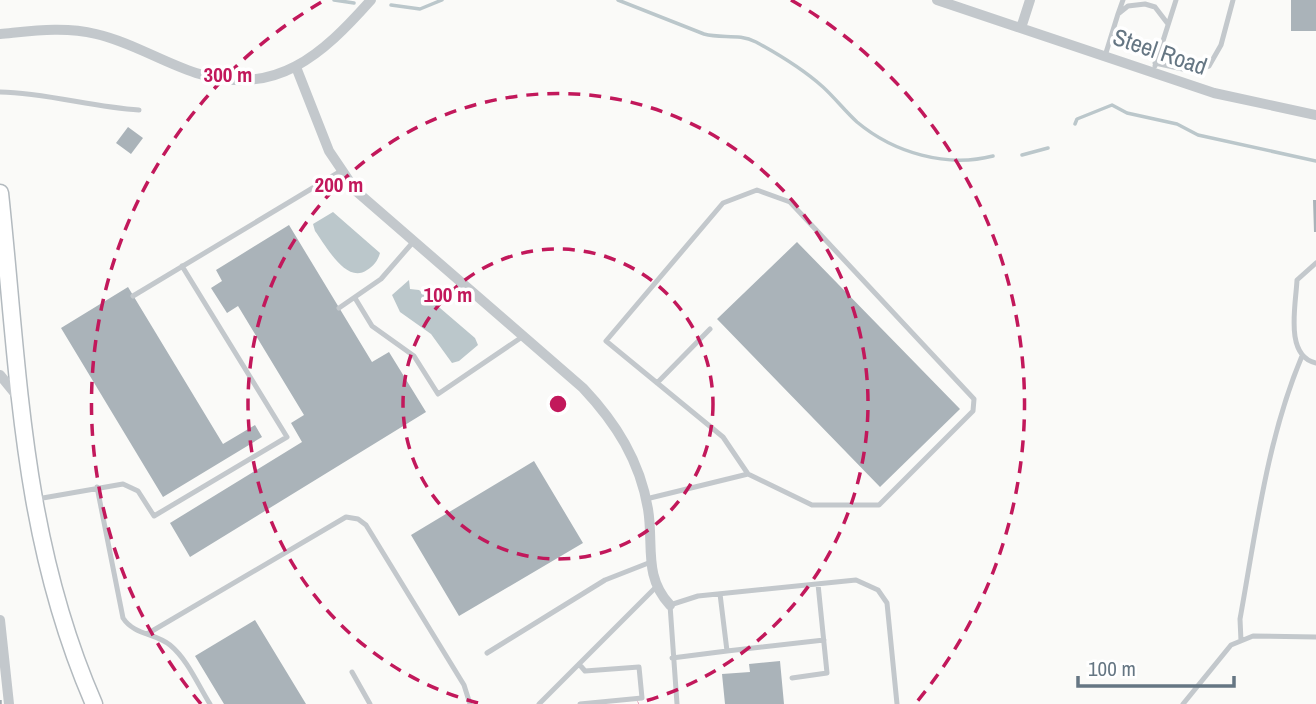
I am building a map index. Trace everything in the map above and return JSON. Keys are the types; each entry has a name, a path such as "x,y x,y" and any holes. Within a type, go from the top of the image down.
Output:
{"street":[{"path":"0,34 48,29 90,32 215,77 250,78 296,67 328,47 371,0"},
{"name":"Steel Road","path":"937,0 1105,56 1154,67 1248,103 1316,116"},
{"path":"1021,28 1030,0"},
{"path":"296,67 329,151 356,191 603,408 632,456 646,499 655,588 670,605"},
{"path":"0,193 6,333 19,397 33,500 54,593 94,704"},
{"path":"0,375 19,397"},
{"path":"0,620 9,704"}],"lane":[{"path":"1105,56 1123,0"},
{"path":"1176,0 1154,67 1192,71 1209,66 1221,45 1233,0"},
{"path":"1118,14 1128,6 1145,4 1154,7 1168,24"},
{"path":"0,92 22,92 106,108 139,110"},
{"path":"133,296 341,171"},
{"path":"757,190 790,202 974,400 973,411 879,505 812,505 748,474 723,438 606,341 723,203 757,190"},
{"path":"339,308 389,271 414,241"},
{"path":"1316,263 1297,280 1295,344 1302,356 1316,363"},
{"path":"33,500 117,484 133,487 154,516 287,437 182,266"},
{"path":"355,298 372,326 414,356 438,394 523,336"},
{"path":"657,383 710,329"},
{"path":"1241,640 1240,619 1272,449 1290,384 1302,356"},
{"path":"646,499 748,474"},
{"path":"97,487 122,615 130,627 164,641 178,653 210,704"},
{"path":"147,634 334,524 352,517 366,525 464,685 470,704"},
{"path":"487,653 605,580 651,562"},
{"path":"677,704 670,605 698,596 856,580 871,585 887,603 897,704"},
{"path":"792,678 828,673 818,584"},
{"path":"543,703 655,588"},
{"path":"720,594 727,651"},
{"path":"1183,704 1231,645 1253,636 1316,637"},
{"path":"672,657 824,640"},
{"path":"579,664 584,670 639,667 642,698 580,704"},
{"path":"352,672 370,704"}],"shaded area":[{"path":"333,212 380,253 372,267 359,273 351,272 330,253 313,224"},
{"path":"409,280 410,289 419,290 475,338 478,345 459,361 452,363 431,334 400,312 392,295"}],"building":[{"path":"1291,0 1316,0 1316,31 1291,31"},
{"path":"128,127 143,138 131,154 116,143"},
{"path":"1313,200 1316,200 1316,232 1314,232"},
{"path":"289,225 372,362 389,352 426,412 190,557 170,523 302,442 291,423 304,415 238,306 227,313 211,288 222,281 216,270"},
{"path":"797,242 960,409 880,487 717,319"},
{"path":"128,287 223,444 255,425 262,437 163,497 61,328"},
{"path":"534,461 583,543 459,616 411,535"},
{"path":"255,620 306,704 224,704 195,656"},
{"path":"780,661 784,704 725,704 722,674 750,672 749,664"}],"waterway":[{"path":"334,0 354,3"},
{"path":"391,5 420,9 442,0"},
{"path":"618,0 704,34 756,42 816,81 857,122 872,133 904,150 940,159 993,156"},
{"path":"1075,124 1077,119 1112,105 1127,113 1177,124 1198,135 1316,161"},
{"path":"1022,155 1048,148"}]}
